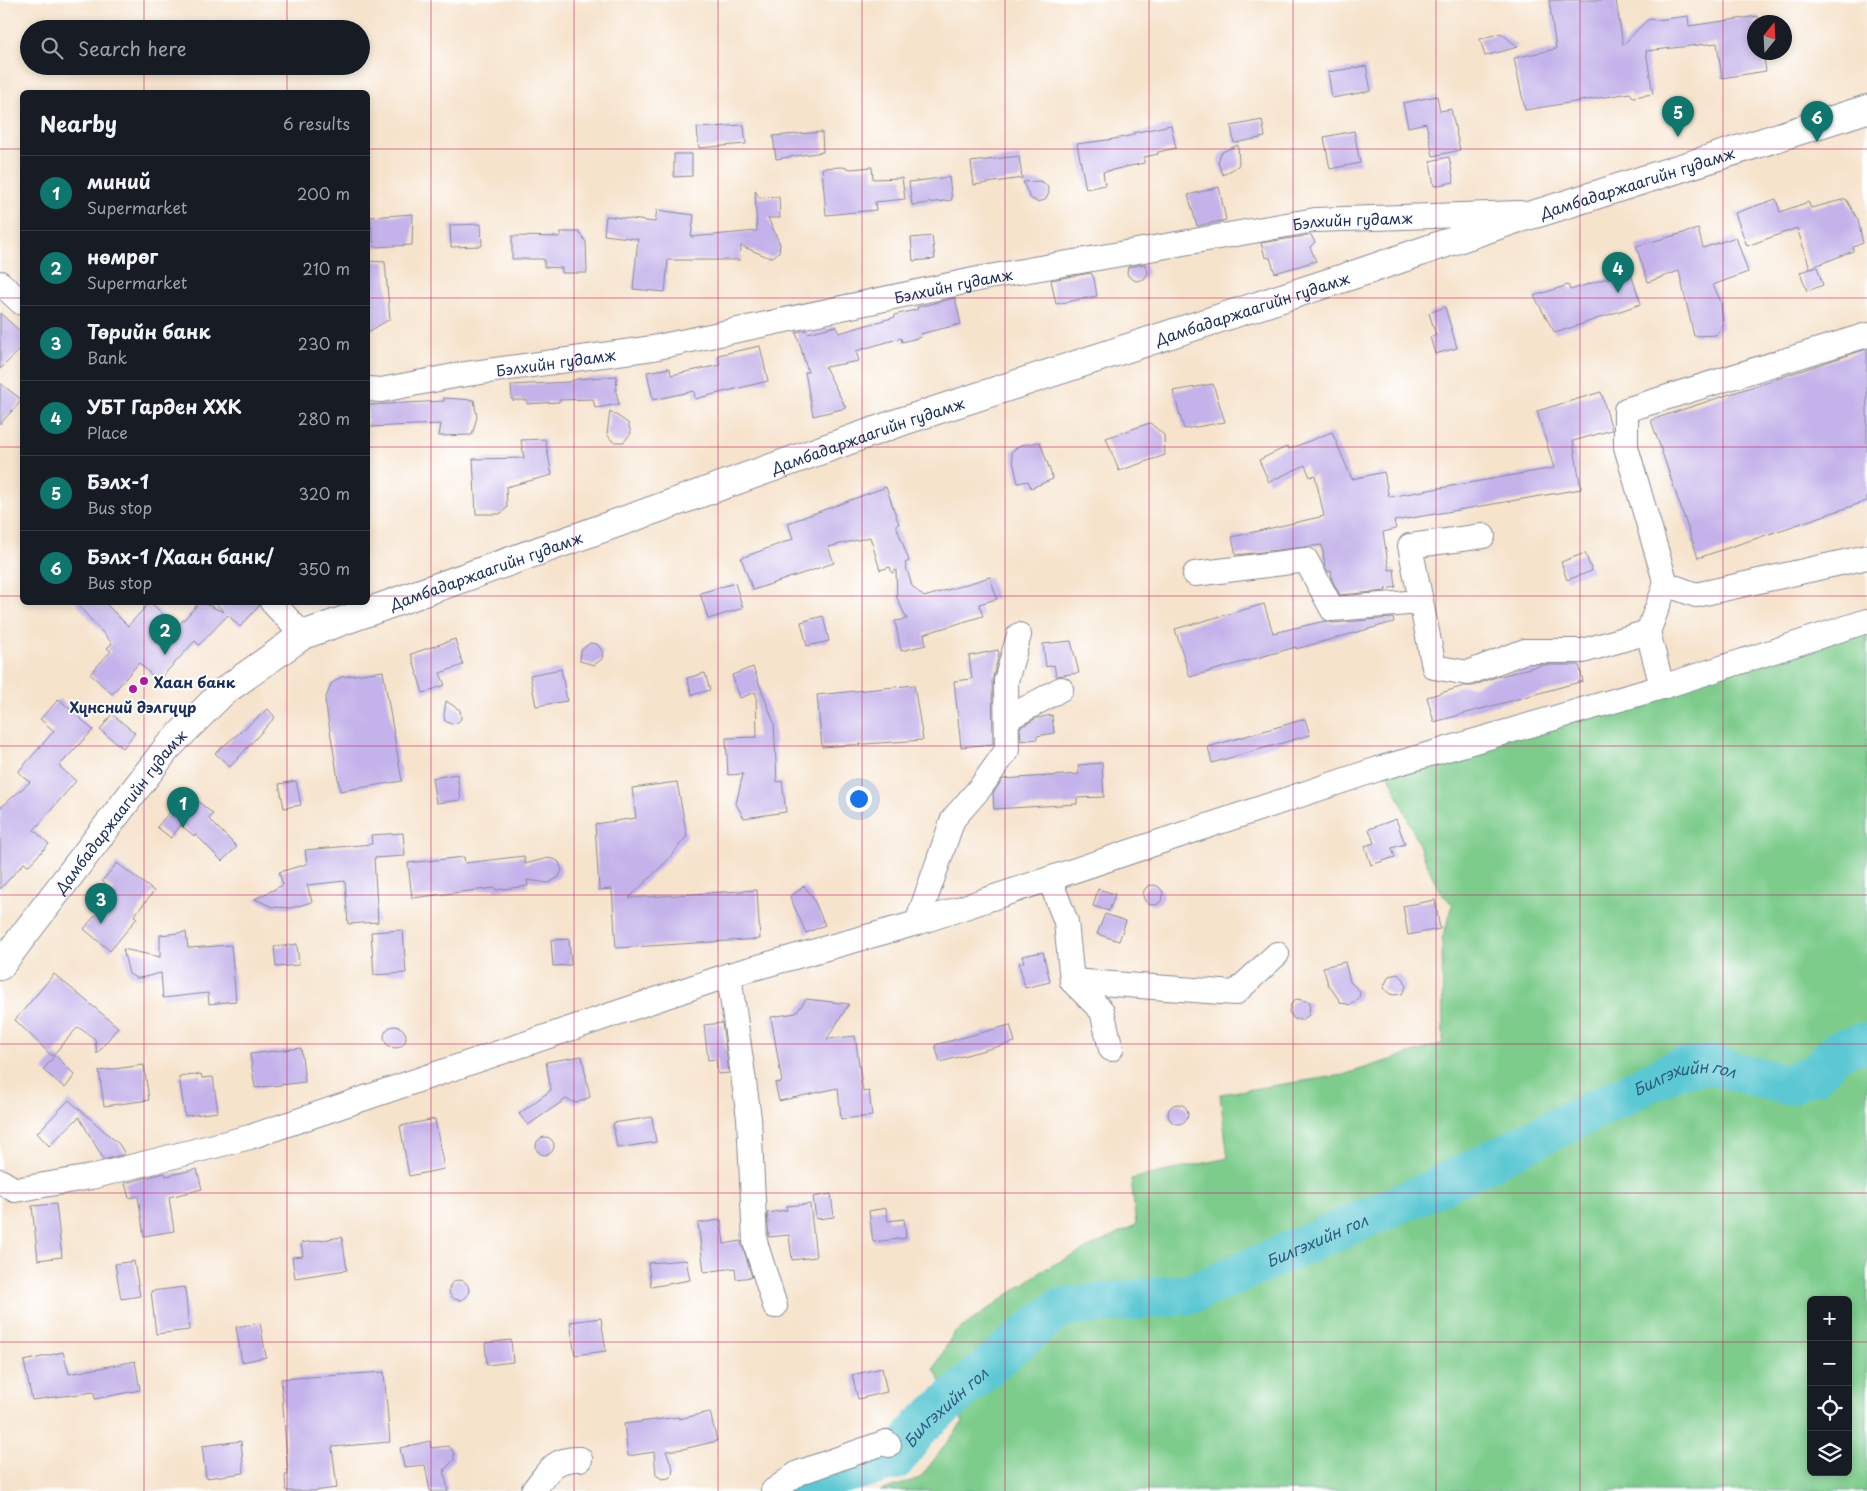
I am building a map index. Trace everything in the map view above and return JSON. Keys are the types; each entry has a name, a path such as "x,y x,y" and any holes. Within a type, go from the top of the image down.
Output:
{"main road":[{"name":"Дамбадаржаагийн гудамж","path":"0,966 167,748 223,692 303,635 903,421 1362,272 1516,219 1867,109"}],"street":[{"name":"Бэлхийн гудамж","path":"370,388 381,390 459,375 653,348 983,278 1315,220 1542,212"},
{"path":"0,283 20,301"},
{"path":"1662,687 1648,632 1666,584 1626,447 1626,410 1867,335"},
{"path":"1483,536 1410,546 1434,666 1468,673 1525,651 1583,651 1648,632"},
{"path":"1666,584 1696,595 1867,557"},
{"path":"1195,574 1306,560 1332,609 1421,602"},
{"path":"275,605 303,635"},
{"path":"0,1181 15,1190 91,1177 250,1137 729,975 917,924 1378,770 1662,687 1867,621"},
{"path":"917,924 953,819 980,788 1007,750 1006,681 1019,635"},
{"path":"1006,719 1061,689"},
{"path":"1050,880 1066,922 1072,982 1102,1011 1110,1049"},
{"path":"1072,982 1235,993 1277,954"},
{"path":"729,975 749,1118 755,1242 775,1306"},
{"path":"773,1491 798,1473 886,1442 889,1445"},
{"path":"533,1491 556,1463 568,1458 580,1458"}],"green space":[{"path":"1867,624 1867,1491 880,1491 920,1478 963,1422 934,1369 953,1334 1043,1270 1136,1225 1131,1179 1228,1158 1220,1094 1343,1075 1443,1043 1442,939 1453,905 1438,889 1384,763"}],"building":[{"path":"1549,0 1616,0 1623,45 1650,19 1657,20 1688,16 1689,26 1747,18 1747,60 1764,60 1766,71 1722,78 1717,43 1646,51 1653,94 1633,97 1630,93 1525,110 1514,58 1556,49"},
{"path":"1501,33 1518,47 1485,56 1480,39"},
{"path":"1366,66 1371,91 1332,98 1328,72"},
{"path":"1437,96 1440,111 1451,109 1460,150 1433,156 1426,123 1408,127 1403,103"},
{"path":"1262,120 1265,137 1234,143 1231,126"},
{"path":"744,125 746,144 699,148 697,128"},
{"path":"1171,125 1176,148 1144,157 1144,163 1103,172 1105,185 1086,189 1077,144 1134,135 1133,133"},
{"path":"1354,131 1360,163 1330,169 1324,137"},
{"path":"822,132 823,152 776,159 773,136"},
{"path":"1238,145 1238,166 1223,175 1218,163 1220,155 1222,152"},
{"path":"674,154 692,154 692,176 674,177"},
{"path":"1019,156 1022,178 974,185 971,162"},
{"path":"1449,157 1454,182 1434,186 1430,161"},
{"path":"842,167 851,169 872,167 873,179 902,178 905,199 875,202 876,210 826,215 822,168"},
{"path":"949,177 952,200 912,205 909,182"},
{"path":"1040,181 1047,185 1049,193 1045,200 1037,202 1030,198 1023,182"},
{"path":"1219,187 1226,220 1197,226 1188,195"},
{"path":"755,190 759,198 779,197 780,218 768,218 780,244 779,252 773,257 768,257 741,246 740,260 668,260 665,292 633,289 638,239 604,235 606,216 655,222 657,210 694,215 691,237 757,231"},
{"path":"1776,199 1780,212 1808,202 1811,208 1846,199 1858,220 1863,243 1853,247 1853,251 1810,268 1797,228 1747,246 1735,213"},
{"path":"413,214 412,245 374,247 370,217"},
{"path":"481,224 482,246 451,247 450,225"},
{"path":"1698,229 1703,248 1736,237 1748,272 1713,285 1721,302 1723,326 1716,335 1694,336 1679,271 1648,282 1636,246"},
{"path":"561,232 579,232 586,242 587,273 562,273 562,268 544,267 544,259 512,259 512,236 561,237"},
{"path":"1311,235 1315,242 1310,247 1316,261 1275,273 1270,258 1265,257 1261,243"},
{"path":"932,236 935,259 913,261 911,238"},
{"path":"370,261 385,262 390,319 370,331"},
{"path":"1145,264 1148,273 1144,279 1136,281 1129,277 1127,273 1128,267"},
{"path":"1817,267 1823,285 1807,291 1800,272"},
{"path":"1630,271 1641,304 1555,333 1534,296 1568,285 1570,290"},
{"path":"1091,273 1094,278 1097,296 1056,304 1051,280"},
{"path":"955,298 961,324 920,334 921,337 902,342 901,338 856,351 859,361 825,367 846,408 813,416 805,372 808,372 796,332 806,330 808,333 836,326 839,333 895,317 895,315 918,309 917,307"},
{"path":"1445,307 1457,348 1435,354 1430,337 1436,335 1429,313"},
{"path":"0,313 20,331 20,350 0,369"},
{"path":"760,346 768,381 695,399 694,391 653,400 647,372 670,368 671,375 720,365 718,355"},
{"path":"1867,349 1867,501 1698,558 1651,420"},
{"path":"617,376 616,391 619,404 595,408 593,399 559,400 559,402 527,404 527,400 512,400 511,385 569,382 577,379"},
{"path":"0,383 20,398 20,402 0,424"},
{"path":"1213,384 1225,422 1184,429 1173,391"},
{"path":"1601,392 1612,430 1573,441 1581,489 1394,521 1396,529 1383,532 1389,570 1394,569 1396,587 1385,589 1386,591 1340,595 1332,580 1331,571 1328,572 1325,567 1322,545 1236,555 1232,537 1324,516 1315,475 1310,477 1305,465 1269,482 1259,460 1288,446 1289,449 1332,432 1352,479 1384,472 1389,497 1554,468 1537,411"},
{"path":"444,398 474,400 477,417 472,435 439,436 441,424 370,427 370,405 444,401"},
{"path":"610,411 628,423 631,433 624,442 612,441 607,434"},
{"path":"1150,423 1164,435 1165,455 1119,471 1106,438"},
{"path":"545,439 552,475 506,487 507,508 500,514 476,514 473,459 524,458 521,440"},
{"path":"1040,442 1053,479 1031,488 1028,481 1018,483 1011,452 1020,445"},
{"path":"886,487 899,524 896,525 909,561 905,563 912,586 924,597 990,577 997,599 979,604 983,616 924,634 926,645 901,651 895,621 907,619 897,598 896,570 892,573 890,567 880,570 870,537 828,547 834,563 753,590 741,558 793,539 788,523"},
{"path":"1585,553 1592,571 1567,580 1561,562"},
{"path":"735,583 743,608 708,619 700,593"},
{"path":"1264,604 1273,633 1325,621 1333,623 1393,618 1394,622 1190,677 1175,629"},
{"path":"78,605 107,605 128,626 147,605 153,605 177,627 197,605 207,605 224,612 218,605 259,605 240,627 228,615 199,645 195,641 158,681 139,663 112,694 90,674 111,651 107,648 112,643"},
{"path":"823,616 829,641 807,646 801,622"},
{"path":"455,639 463,665 440,673 445,685 423,693 411,654"},
{"path":"1071,641 1079,673 1056,676 1054,665 1046,667 1043,644"},
{"path":"590,643 597,644 603,652 602,659 594,665 580,661 581,650"},
{"path":"998,650 999,654 992,681 993,744 961,747 954,681 972,679 969,656"},
{"path":"1541,665 1579,665 1583,681 1434,722 1427,697 1464,686 1473,686 1493,678"},
{"path":"753,667 774,723 777,782 782,781 786,812 744,818 736,804 743,774 728,775 726,738 757,737 756,692 740,698 732,675"},
{"path":"561,669 567,701 536,706 530,675"},
{"path":"383,671 402,781 340,791 325,700 331,684 341,677"},
{"path":"705,673 710,690 692,695 687,678"},
{"path":"914,685 923,740 822,747 817,695"},
{"path":"59,699 93,730 59,766 76,781 34,830 49,844 28,866 24,863 0,889 0,808 30,782 18,772 54,731 40,719"},
{"path":"446,701 460,710 461,719 457,723 451,724 445,721"},
{"path":"268,709 275,717 230,767 215,753"},
{"path":"112,714 135,733 123,748 100,730"},
{"path":"1052,715 1054,733 1037,736 1037,739 1021,741 1020,727 1037,718"},
{"path":"1305,719 1310,735 1212,763 1208,747"},
{"path":"1102,763 1104,797 1077,798 1077,804 994,809 993,793 1003,779 1079,774 1078,765"},
{"path":"457,774 461,800 436,803 432,778"},
{"path":"296,781 301,805 284,808 279,784"},
{"path":"677,782 687,836 666,862 629,898 757,890 760,939 616,948 612,889 599,890 595,824 636,818 632,788"},
{"path":"187,792 213,814 209,819 237,847 222,861 196,835 194,836 181,825 171,838 157,827"},
{"path":"1396,819 1405,844 1392,848 1395,857 1371,865 1365,846 1374,843 1369,829"},
{"path":"403,833 405,856 374,858 378,922 348,924 345,881 307,885 312,902 291,908 272,907 255,899 283,885 279,872 307,864 305,850 372,844 371,835"},
{"path":"524,856 525,864 548,858 556,860 559,862 562,870 559,877 549,883 527,880 528,886 412,898 408,863 464,857 465,863"},
{"path":"117,863 154,891 134,916 137,918 110,951 84,929 115,891 102,881"},
{"path":"1153,885 1160,888 1163,895 1160,902 1153,905 1146,902 1143,895 1146,888"},
{"path":"804,886 812,896 825,925 806,933 790,897"},
{"path":"1098,889 1115,894 1109,911 1093,906"},
{"path":"1435,900 1440,929 1408,935 1403,906"},
{"path":"1105,914 1126,921 1119,941 1097,934"},
{"path":"403,930 406,973 374,975 371,932"},
{"path":"186,932 188,948 231,945 236,1001 209,1004 208,993 163,998 161,973 140,978 129,974 123,949 160,957 160,935"},
{"path":"569,939 571,965 553,966 551,940"},
{"path":"297,944 299,965 276,967 274,947"},
{"path":"1043,952 1050,982 1025,988 1019,963 1024,962 1022,956"},
{"path":"1345,962 1350,982 1360,991 1359,998 1351,1005 1341,1003 1328,984 1323,967"},
{"path":"54,974 118,1027 97,1054 95,1039 78,1027 52,1056 15,1020"},
{"path":"1397,974 1404,979 1406,987 1402,994 1394,995 1383,988 1389,976"},
{"path":"806,999 849,1004 827,1039 855,1036 863,1092 869,1091 872,1116 841,1119 838,1088 779,1101 775,1083 782,1082 771,1017 796,1013"},
{"path":"1297,999 1310,1002 1309,1015 1302,1020 1294,1019 1289,1012 1291,1004"},
{"path":"722,1023 729,1073 718,1074 716,1059 708,1060 704,1025"},
{"path":"1010,1025 1015,1042 940,1062 935,1045"},
{"path":"395,1026 403,1029 406,1037 403,1045 395,1048 387,1045 384,1037 387,1029"},
{"path":"301,1048 305,1082 255,1088 250,1054"},
{"path":"55,1055 75,1075 65,1088 43,1070"},
{"path":"582,1056 590,1097 576,1103 566,1099 528,1125 519,1114 551,1090 546,1062"},
{"path":"144,1065 149,1100 104,1106 99,1071"},
{"path":"201,1074 202,1078 213,1077 218,1112 185,1116 179,1077"},
{"path":"69,1100 119,1144 125,1154 104,1160 79,1117 49,1146 37,1133"},
{"path":"1174,1104 1182,1104 1188,1110 1188,1118 1182,1124 1174,1124 1168,1118 1168,1110"},
{"path":"652,1117 656,1142 617,1148 613,1123"},
{"path":"435,1119 444,1169 409,1176 400,1126"},
{"path":"545,1137 551,1140 554,1146 551,1152 545,1155 539,1152 536,1146 539,1140"},
{"path":"197,1169 202,1189 169,1197 174,1231 144,1236 138,1196 129,1198 125,1183 165,1173 166,1176"},
{"path":"831,1194 834,1217 816,1219 813,1197"},
{"path":"56,1204 62,1257 38,1260 32,1206"},
{"path":"810,1204 816,1257 792,1260 789,1235 769,1237 767,1213 787,1210 786,1206"},
{"path":"886,1208 888,1221 904,1219 906,1238 873,1242 869,1211"},
{"path":"721,1220 724,1244 741,1241 752,1277 736,1279 735,1268 704,1272 698,1223"},
{"path":"342,1237 347,1270 295,1278 292,1257 303,1256 301,1243"},
{"path":"686,1260 690,1280 651,1287 648,1263"},
{"path":"134,1261 140,1296 121,1299 115,1264"},
{"path":"455,1280 463,1280 469,1286 469,1294 463,1300 455,1300 449,1294 449,1286"},
{"path":"185,1287 189,1330 156,1334 151,1291"},
{"path":"601,1318 606,1351 575,1355 570,1322"},
{"path":"260,1323 266,1357 242,1362 236,1327"},
{"path":"511,1340 513,1362 487,1365 485,1343"},
{"path":"63,1352 69,1374 135,1361 140,1390 95,1399 94,1392 32,1400 24,1361"},
{"path":"882,1368 887,1392 858,1399 852,1375"},
{"path":"384,1372 390,1442 332,1447 337,1488 313,1491 286,1491 285,1475 288,1475 281,1379"},
{"path":"710,1412 717,1441 666,1451 673,1468 672,1475 669,1478 662,1479 656,1475 654,1452 628,1456 624,1424 679,1417 679,1419"},
{"path":"241,1441 244,1473 206,1478 202,1446"},
{"path":"430,1441 431,1448 449,1446 454,1453 454,1460 444,1470 448,1491 430,1491 425,1465 404,1467 400,1448"}],"waterway":[{"name":"Билгэхийн гол","path":"787,1491 895,1460 921,1426 1010,1348 1060,1308 1191,1294 1427,1192 1677,1069 1711,1065 1786,1085 1815,1074 1838,1050 1867,1042"}],"place":[{"name":"Бэлх-1","path":"1678,137"},
{"name":"Бэлх-1 /Хаан банк/","path":"1817,142"},
{"name":"УБТ Гарден ХХК","path":"1618,293"},
{"name":"нөмрөг","path":"165,655"},
{"name":"Хаан банк","path":"144,681"},
{"name":"Хүнсний дэлгүүр","path":"133,689"},
{"name":"миний","path":"183,828"},
{"name":"Төрийн банк","path":"101,924"}]}
